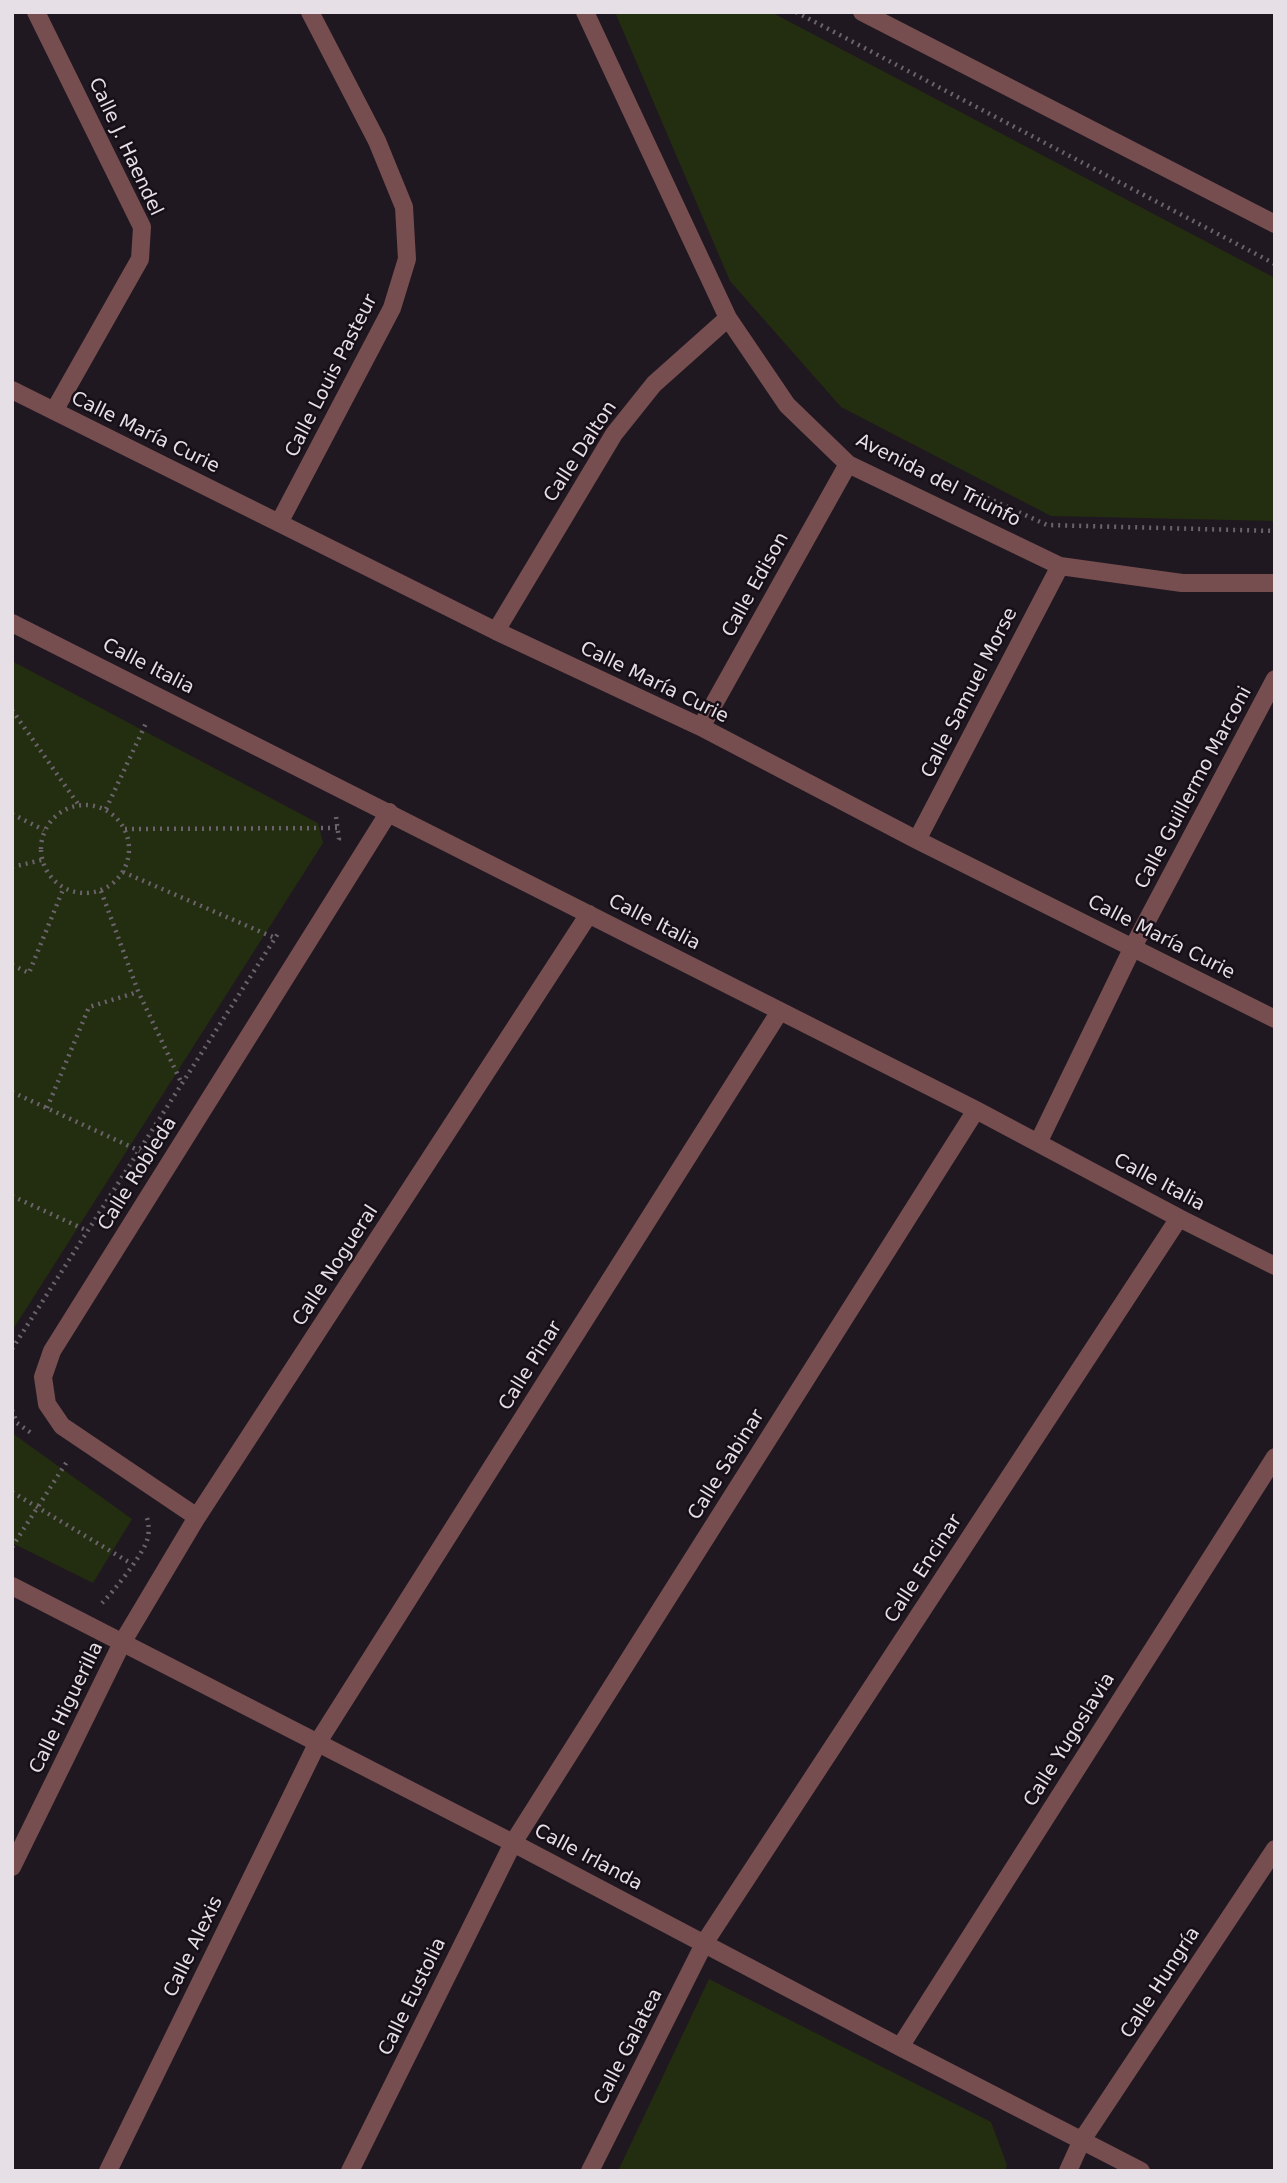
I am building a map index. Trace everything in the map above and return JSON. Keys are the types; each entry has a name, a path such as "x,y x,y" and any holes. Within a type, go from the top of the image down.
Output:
{"street":[{"name":"Calle J. Haendel","path":"36,12 142,227 140,259 54,411"},
{"name":"Calle Louis Pasteur","path":"279,523 392,308 407,259 404,207 377,141 310,12"},
{"name":"Avenida del Triunfo","path":"585,12 728,318 787,405 849,464 1060,566 1182,583 1275,583"},
{"path":"862,12 1275,224"},
{"name":"Calle Dalton","path":"496,631 614,434 654,384 728,318"},
{"name":"Calle María Curie","path":"12,390 496,631 701,727 917,840 1275,1019"},
{"name":"Calle Edison","path":"701,727 849,464"},
{"name":"Calle Samuel Morse","path":"917,840 1060,566"},
{"name":"Calle Italia","path":"12,623 976,1110 1275,1266"},
{"name":"Calle Guillermo Marconi","path":"1038,1143 1133,947 1275,678"},
{"name":"Calle Robleda","path":"197,1517 62,1426 47,1404 43,1377 52,1351 389,812"},
{"name":"Calle Nogueral","path":"122,1643 197,1517 589,914"},
{"name":"Calle Pinar","path":"318,1742 780,1012"},
{"name":"Calle Sabinar","path":"513,1843 976,1110"},
{"name":"Calle Encinar","path":"705,1942 1179,1218"},
{"name":"Calle Yugoslavia","path":"900,2046 1275,1457"},
{"name":"Calle Irlanda","path":"12,1586 705,1942 1141,2171"},
{"name":"Calle Higuerilla","path":"12,1867 122,1643"},
{"name":"Calle Alexis","path":"108,2171 318,1742"},
{"name":"Calle Eustolia","path":"350,2171 513,1843"},
{"name":"Calle Hungría","path":"1068,2171 1082,2140 1275,1849"},
{"name":"Calle Galatea","path":"590,2171 705,1942"}],"path":[{"path":"796,12 1275,264"},
{"path":"961,486 1047,525 1275,531"},
{"path":"12,710 78,804"},
{"path":"106,808 148,719 159,725"},
{"path":"78,804 106,808 117,817 125,829 130,844 123,872 114,883 101,891 71,891 58,884 48,873 42,860 44,830 52,818 64,809 78,804"},
{"path":"332,850 339,839 336,813"},
{"path":"12,814 44,830"},
{"path":"125,829 337,828"},
{"path":"12,867 42,860"},
{"path":"123,872 275,938"},
{"path":"12,965 29,973 64,887"},
{"path":"101,891 138,992 182,1084"},
{"path":"12,1349 282,927"},
{"path":"47,1108 89,1007 138,992"},
{"path":"12,1092 140,1151"},
{"path":"12,1196 88,1231"},
{"path":"12,1410 18,1423 38,1437"},
{"path":"59,1451 80,1465"},
{"path":"12,1547 69,1458"},
{"path":"12,1492 132,1564"},
{"path":"100,1605 112,1593 146,1542 149,1523 142,1508"}],"green space":[{"path":"615,12 771,12 1275,278 1275,521 1051,516 841,407 730,281"},
{"path":"12,661 318,823 323,843 12,1331"},
{"path":"12,1433 132,1519 93,1583 12,1543"},
{"path":"709,1979 991,2122 1007,2165 1005,2171 618,2171"}]}
